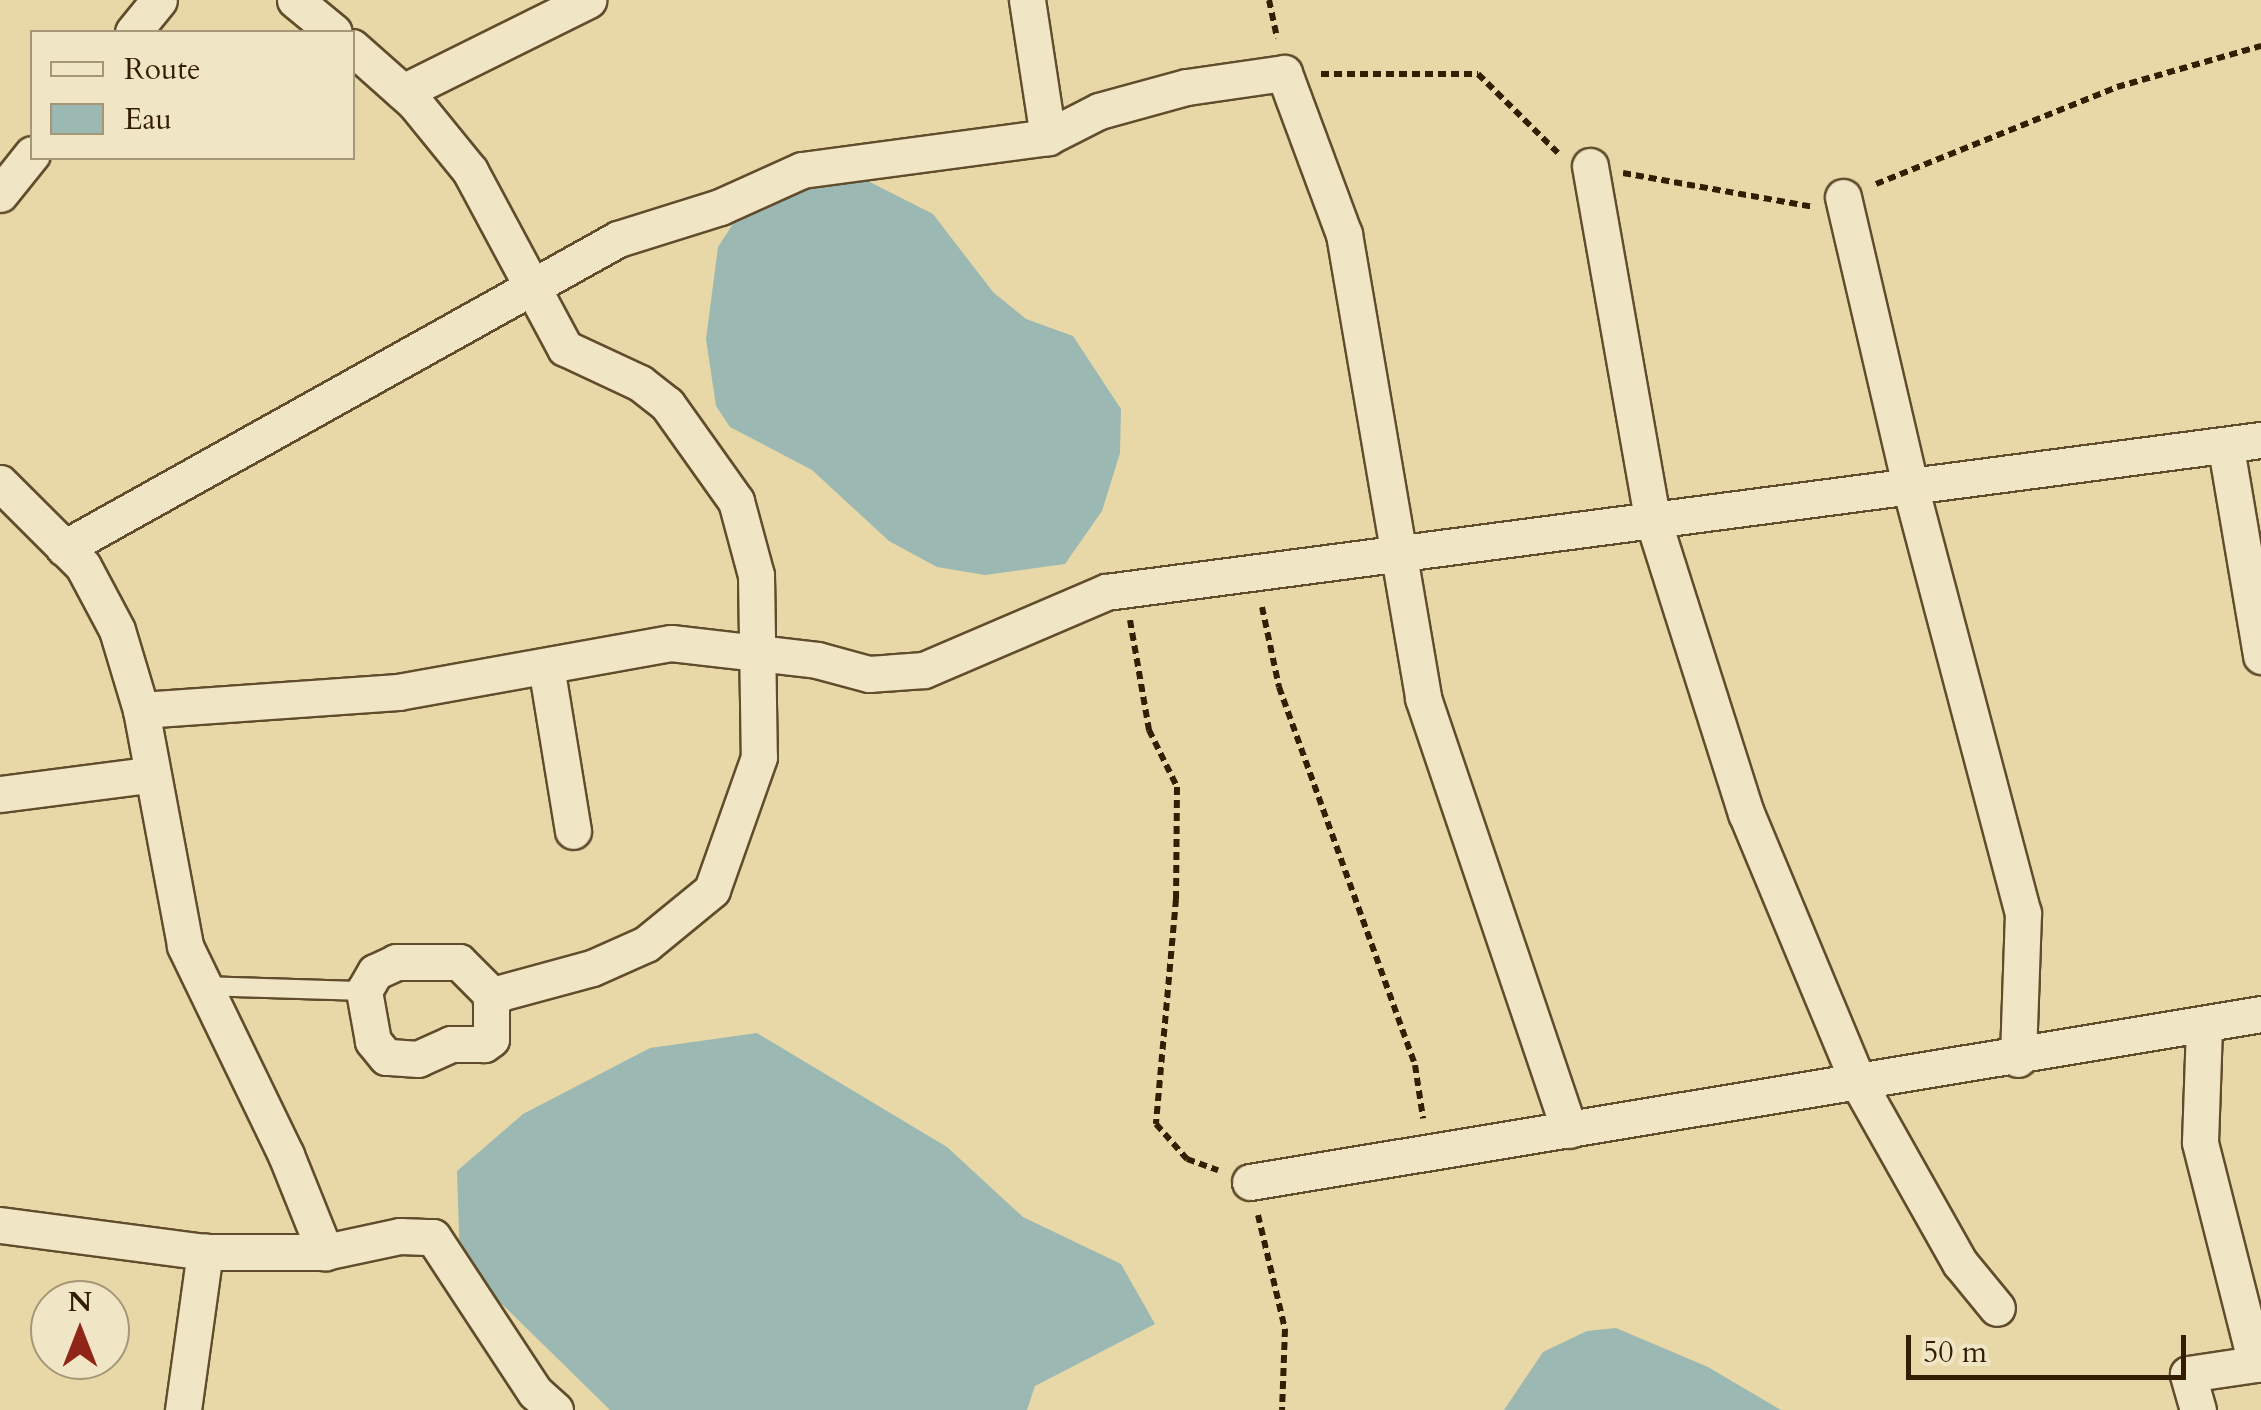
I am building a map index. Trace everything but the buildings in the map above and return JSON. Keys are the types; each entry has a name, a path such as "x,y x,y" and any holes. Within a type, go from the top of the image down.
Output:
{"street":[{"path":"134,30 159,0"},
{"path":"295,0 332,30"},
{"path":"403,92 588,0"},
{"path":"1027,0 1048,138"},
{"path":"355,50 403,92 470,171 564,348 640,383 667,404 736,501 756,575 761,653 759,757 712,890 646,944 592,968 495,998"},
{"path":"64,548 535,290 618,239 720,207 802,170 1048,138 1098,111 1188,87 1284,73 1344,234 1423,698 1569,1130"},
{"path":"0,194 30,156"},
{"path":"1590,166 1652,517 1746,813 1859,1084 1960,1263 1997,1308"},
{"path":"1843,197 1910,486 2023,914 2018,1059"},
{"path":"141,710 282,705 546,666 671,643 761,653 869,674 924,670 1125,589 1256,576 1652,517 2226,448 2261,440"},
{"path":"2226,448 2261,656"},
{"path":"0,483 64,548 98,590 141,710 149,775 186,946 201,986 286,1155 325,1252"},
{"path":"546,666 573,831"},
{"path":"0,794 149,775"},
{"path":"396,962 459,962 495,998 489,1042 451,1044 406,1060 375,1048 364,991 375,972 396,962"},
{"path":"1250,1182 2018,1059 2204,1028 2261,1014"},
{"path":"2198,1410 2188,1374 2258,1364 2200,1142 2204,1028"},
{"path":"0,1225 205,1252 325,1252 400,1236 433,1237 538,1404"},
{"path":"183,1410 205,1252"}],"lane":[{"path":"201,986 364,991"}],"path":[{"path":"1284,73 1478,74 1547,148 1590,166 1817,207 2117,87 2261,46"},
{"path":"1256,576 1279,687 1416,1065 1428,1153"},
{"path":"1125,589 1149,730 1177,787 1176,899 1156,1124 1188,1159 1250,1182 1286,1329 1282,1410"}],"water":[{"path":"858,176 933,214 993,292 1026,319 1073,336 1121,409 1120,453 1102,511 1065,564 985,575 937,567 889,541 812,470 730,427 716,406 706,339 718,247 744,207 803,185"},
{"path":"757,1033 947,1147 1023,1217 1121,1264 1155,1324 1035,1386 1027,1410 610,1410 460,1263 457,1171 523,1114 650,1048"},
{"path":"1616,1328 1708,1367 1781,1410 1504,1410 1543,1352 1587,1331"}]}
